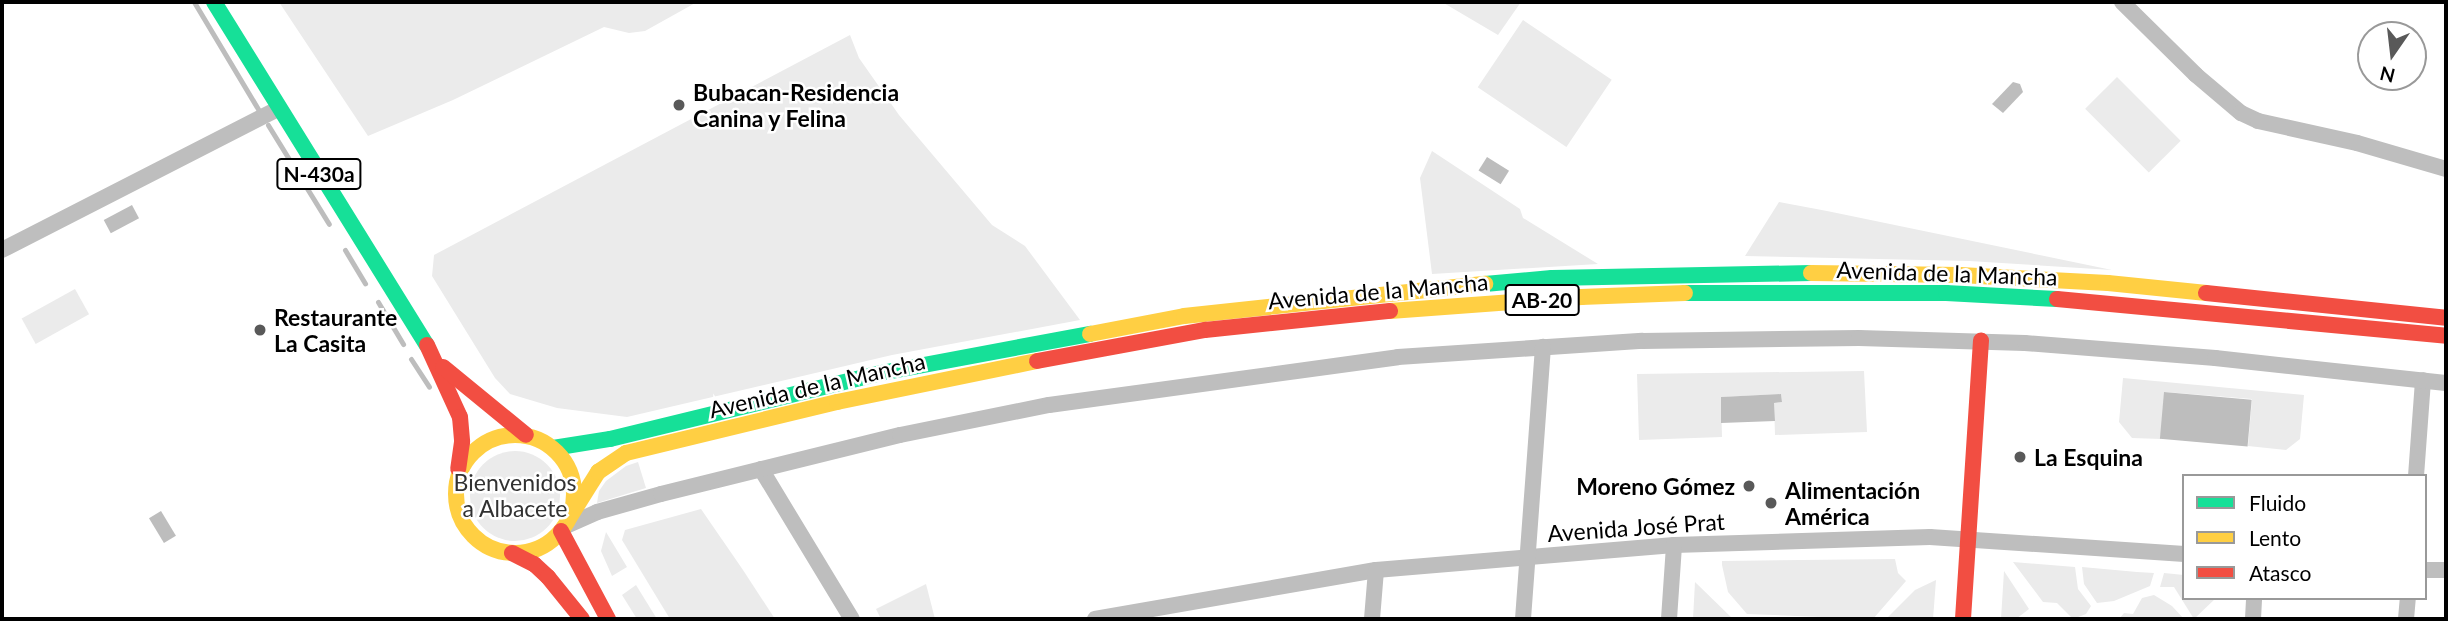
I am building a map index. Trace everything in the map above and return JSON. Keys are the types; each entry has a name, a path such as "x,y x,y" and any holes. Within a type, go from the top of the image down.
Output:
{"main road":[{"name":"N-430a","path":"214,2 427,345"},
{"name":"Avenida de la Mancha","path":"554,448 610,439 881,373 1166,319 1352,296 1552,278 1749,272 1960,275 2108,283 2446,318"},
{"name":"Avenida de la Mancha","path":"565,526 597,472 626,453 649,447 850,399 1196,332 1400,310 1581,297 1748,291 1946,293 2095,301 2446,336"},
{"path":"1963,619 1981,341"},
{"path":"427,345 444,367 527,435 554,448 566,463 573,482 574,501 565,526 547,544 531,551 512,553"},
{"path":"427,345 460,417 462,442 455,489 459,513 471,533 497,550 512,553 534,564 582,619"},
{"path":"455,489 460,470 471,453 487,441 506,435 527,435"},
{"path":"565,526 608,619"}],"street":[{"path":"2122,2 2196,75 2241,113 2258,121 2357,143 2446,169"},
{"path":"2,250 278,109"},
{"path":"565,526 597,512 761,468 900,435 1049,405 1398,356 1543,347 1799,337 1981,341 2216,358 2446,383"},
{"path":"1523,619 1543,347"},
{"path":"2416,474 2423,380"},
{"path":"761,468 852,619"},
{"name":"Avenida José Prat","path":"1095,619 1376,570 1674,545 1930,537 2182,554"},
{"path":"1669,619 1674,545"},
{"path":"2427,569 2446,570"},
{"path":"1372,619 1376,570"},
{"path":"2253,619 2255,600"},
{"path":"2406,619 2408,600"}],"green space":[{"path":"279,2 697,2 645,31 629,33 604,27 453,100 368,136"},
{"path":"1442,2 1521,2 1498,35"},
{"path":"1523,20 1612,80 1566,147 1478,87"},
{"path":"850,35 859,58 899,115 992,225 1025,246 1080,320 892,355 627,417 557,408 510,394 495,378 432,276 434,255"},
{"path":"2117,77 2181,141 2149,172 2085,109"},
{"path":"1432,151 1520,209 1523,218 1598,264 1432,274 1420,178"},
{"path":"1779,202 2112,270 1969,261 1745,256"},
{"path":"75,289 89,314 36,344 22,319"},
{"path":"1864,371 1867,432 1775,435 1774,403 1782,402 1781,394 1721,397 1722,437 1639,440 1637,374"},
{"path":"2123,378 2304,395 2300,439 2286,450 2248,446 2252,399 2165,392 2161,439 2132,438 2119,422"},
{"name":"Bienvenidos a Albacete","path":"515,451 532,454 547,464 557,479 560,496 557,513 547,528 532,538 515,541 498,538 483,528 473,513 470,496 473,479 483,464 498,454"},
{"path":"638,462 646,488 597,503 599,491 606,481 626,466"},
{"path":"701,509 775,619 670,619 622,540 625,530"},
{"path":"606,532 627,567 612,576 601,551"},
{"path":"1895,559 1898,573 1906,581 1873,619 1747,614 1728,592 1722,565 1722,561"},
{"path":"2013,562 2075,567 2078,589 2091,606 2086,614 2073,619 2057,603 2043,602"},
{"path":"2082,567 2154,573 2150,586 2114,601 2097,603 2084,584"},
{"path":"2004,571 2029,609 2016,619 2001,619"},
{"path":"2164,573 2182,575 2182,600 2174,587 2160,587"},
{"path":"1936,580 1933,619 1886,619 1915,590"},
{"path":"1695,582 1733,619 1693,619"},
{"path":"926,584 935,619 881,619 876,609"},
{"path":"636,585 657,619 637,619 622,595"},
{"path":"2154,595 2172,606 2184,619 2119,619 2124,613 2133,614 2142,598"},
{"path":"2182,600 2214,600 2194,619"}],"shaded area":[{"path":"2013,82 2020,84 2023,92 2003,113 1992,104"},
{"path":"1487,157 1509,171 1501,184 1479,171"},
{"path":"132,205 139,218 111,233 104,220"},
{"path":"2164,392 2252,400 2248,446 2160,439"},
{"path":"1781,394 1782,402 1774,403 1775,421 1721,423 1721,397"},
{"path":"161,511 176,536 164,543 149,518"}],"waterway":[{"path":"194,2 258,109"},
{"path":"268,125 329,224"},
{"path":"345,250 365,283"},
{"path":"378,302 403,344"},
{"path":"411,359 429,387"}],"traffic: fast":[{"path":"214,2 427,345"},
{"path":"1485,284 1552,278 1811,273"},
{"path":"1685,293 1946,293 2057,299"},
{"path":"553,448 610,439 881,373 1090,334"}],"traffic: slow":[{"path":"1811,273 1960,275 2108,283 2206,293"},
{"path":"1090,334 1184,316 1485,284"},
{"path":"1390,311 1581,297 1685,293"},
{"path":"568,520 598,472 626,453 837,402 1037,361"},
{"path":"515,435 538,439 557,452 570,471 574,494 570,517 557,536 538,549 515,553 492,549 473,536 460,517 456,494 460,471 473,452 492,439 515,435"}],"traffic: jam":[{"path":"2206,293 2446,318"},
{"path":"2057,299 2446,336"},
{"path":"1037,361 1205,330 1390,311"},
{"path":"1963,619 1981,341"},
{"path":"427,345 460,417 462,442 458,469"},
{"path":"443,367 526,435"},
{"path":"561,531 608,619"},
{"path":"512,553 534,564 548,577 582,619"}],"place":[{"name":"Bubacan-Residencia Canina y Felina","path":"679,105"},
{"name":"Restaurante La Casita","path":"260,330"},
{"name":"La Esquina","path":"2020,457"},
{"name":"Moreno Gómez","path":"1749,486"},
{"name":"Alimentación América","path":"1771,503"}]}
